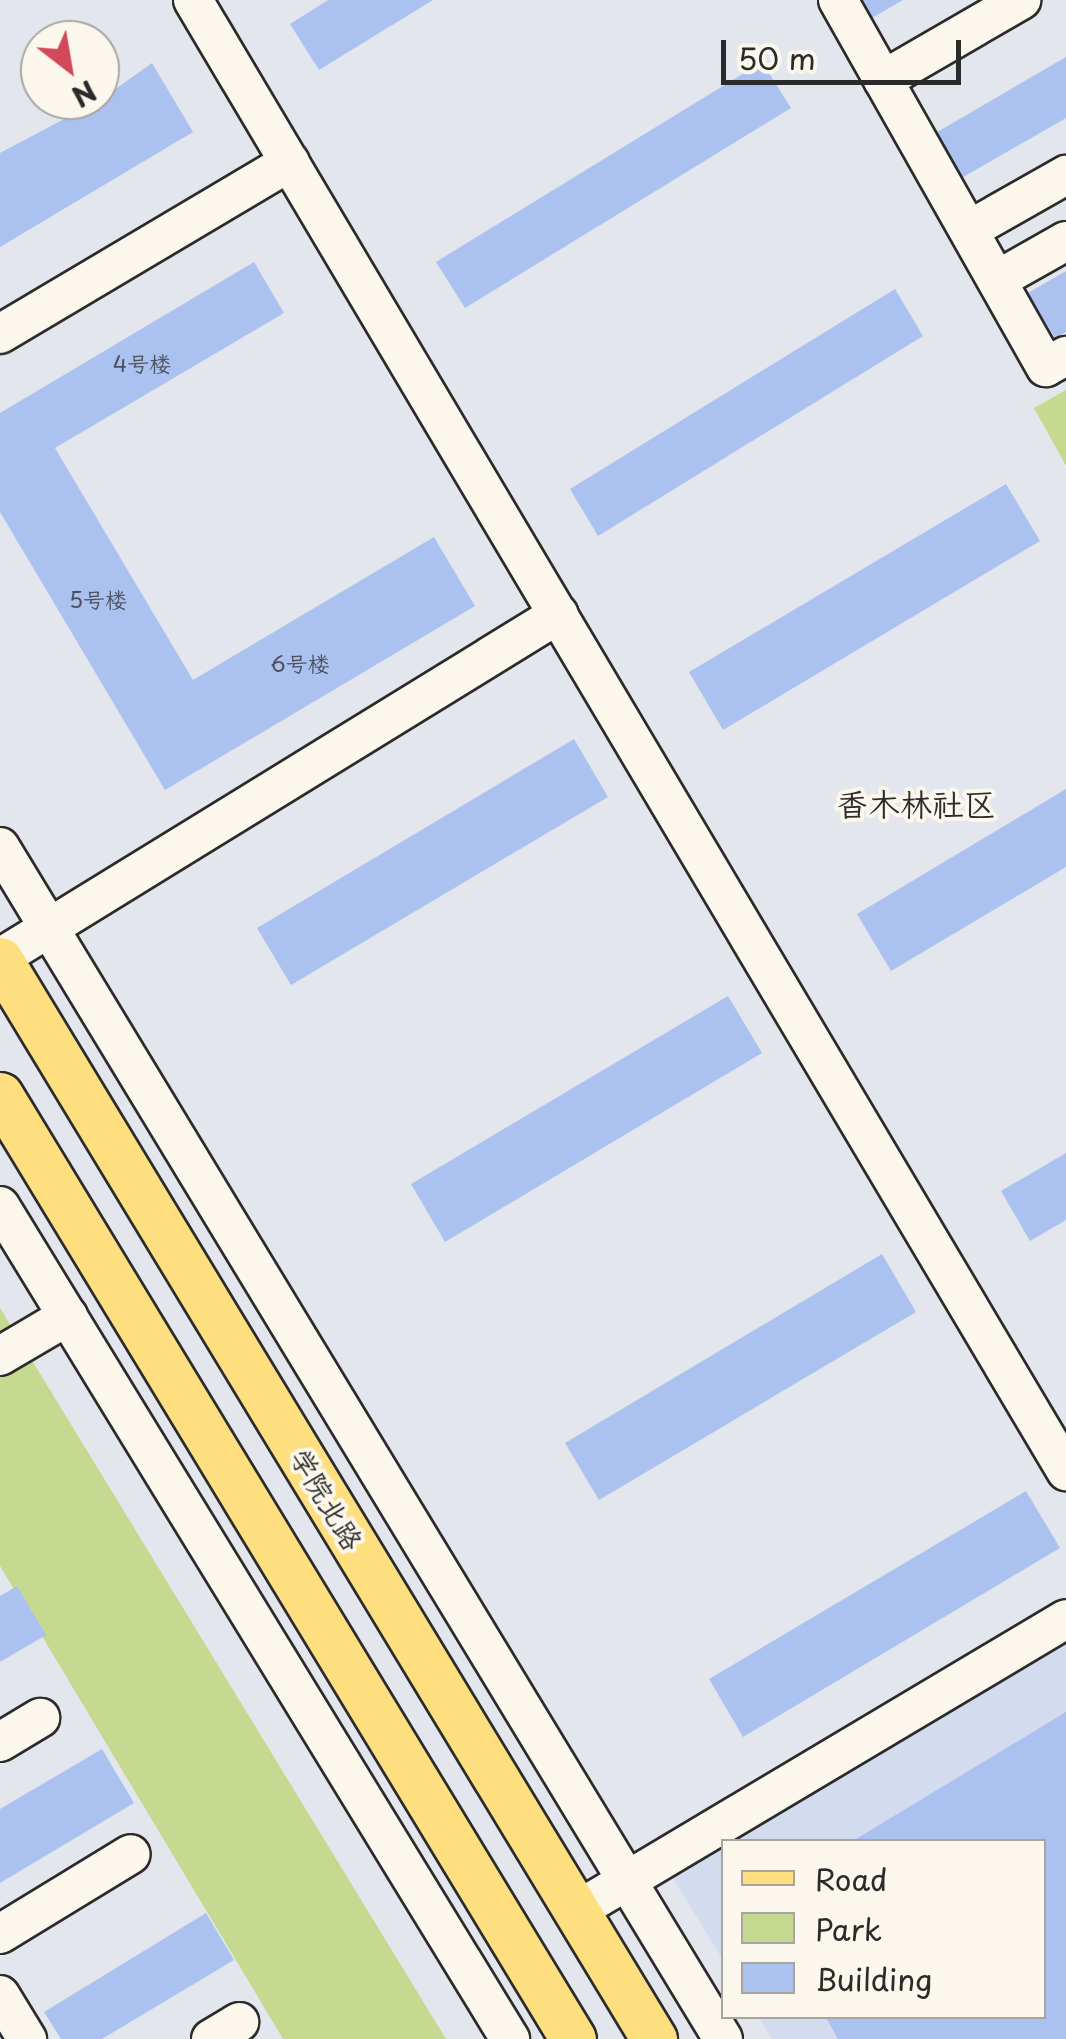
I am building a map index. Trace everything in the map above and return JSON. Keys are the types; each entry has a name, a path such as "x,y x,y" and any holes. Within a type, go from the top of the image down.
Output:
{"main road":[{"name":"学院北路","path":"0,959 654,2039"},
{"path":"0,1095 573,2039"}],"street":[{"path":"194,0 1066,1470"},
{"path":"838,0 1046,367 1066,356"},
{"path":"883,80 1022,0"},
{"path":"0,334 290,162"},
{"path":"968,230 1066,175"},
{"path":"997,280 1066,241"},
{"path":"0,959 559,614"},
{"path":"0,848 722,2039"},
{"path":"0,1206 510,2039"},
{"path":"0,1356 68,1316"},
{"path":"576,1911 1066,1619"},
{"path":"0,1742 40,1718"},
{"path":"0,1934 132,1854"},
{"path":"0,1995 26,2039"}],"shaded area":[{"path":"1066,1629 1066,2039 772,2039 759,2019 1046,2019 1046,1839 721,1839 721,1957 668,1870"}],"green space":[{"path":"1066,390 1066,466 1034,408"},
{"path":"0,1308 446,2039 283,2039 0,1566"}],"building":[{"path":"328,0 433,0 319,70 290,24"},
{"path":"862,0 903,0 872,18"},
{"path":"1066,57 1066,118 958,180 932,135"},
{"path":"762,62 791,108 465,308 436,262"},
{"path":"152,63 193,132 0,247 0,153 62,120 120,120 120,86"},
{"path":"254,262 284,313 55,448 193,680 434,537 475,606 165,790 0,512 0,413"},
{"path":"1066,271 1066,332 1055,338 1028,293"},
{"path":"895,289 923,336 598,536 570,489"},
{"path":"1006,484 1040,541 723,730 689,672"},
{"path":"574,739 608,797 291,985 257,928"},
{"path":"1066,789 1066,867 891,971 857,914"},
{"path":"728,996 762,1053 445,1242 411,1184"},
{"path":"1066,1153 1066,1220 1030,1241 1001,1191"},
{"path":"882,1254 916,1312 599,1500 565,1443"},
{"path":"1026,1491 1060,1548 743,1737 709,1679"},
{"path":"17,1586 46,1635 0,1662 0,1596"},
{"path":"1066,1712 1066,2039 838,2039 827,2019 1046,2019 1046,1839 856,1839"},
{"path":"102,1749 134,1803 0,1883 0,1809"},
{"path":"206,1913 234,1960 102,2039 61,2039 44,2012"}],"district":[{"name":"香木林社区","path":"916,803"}]}
